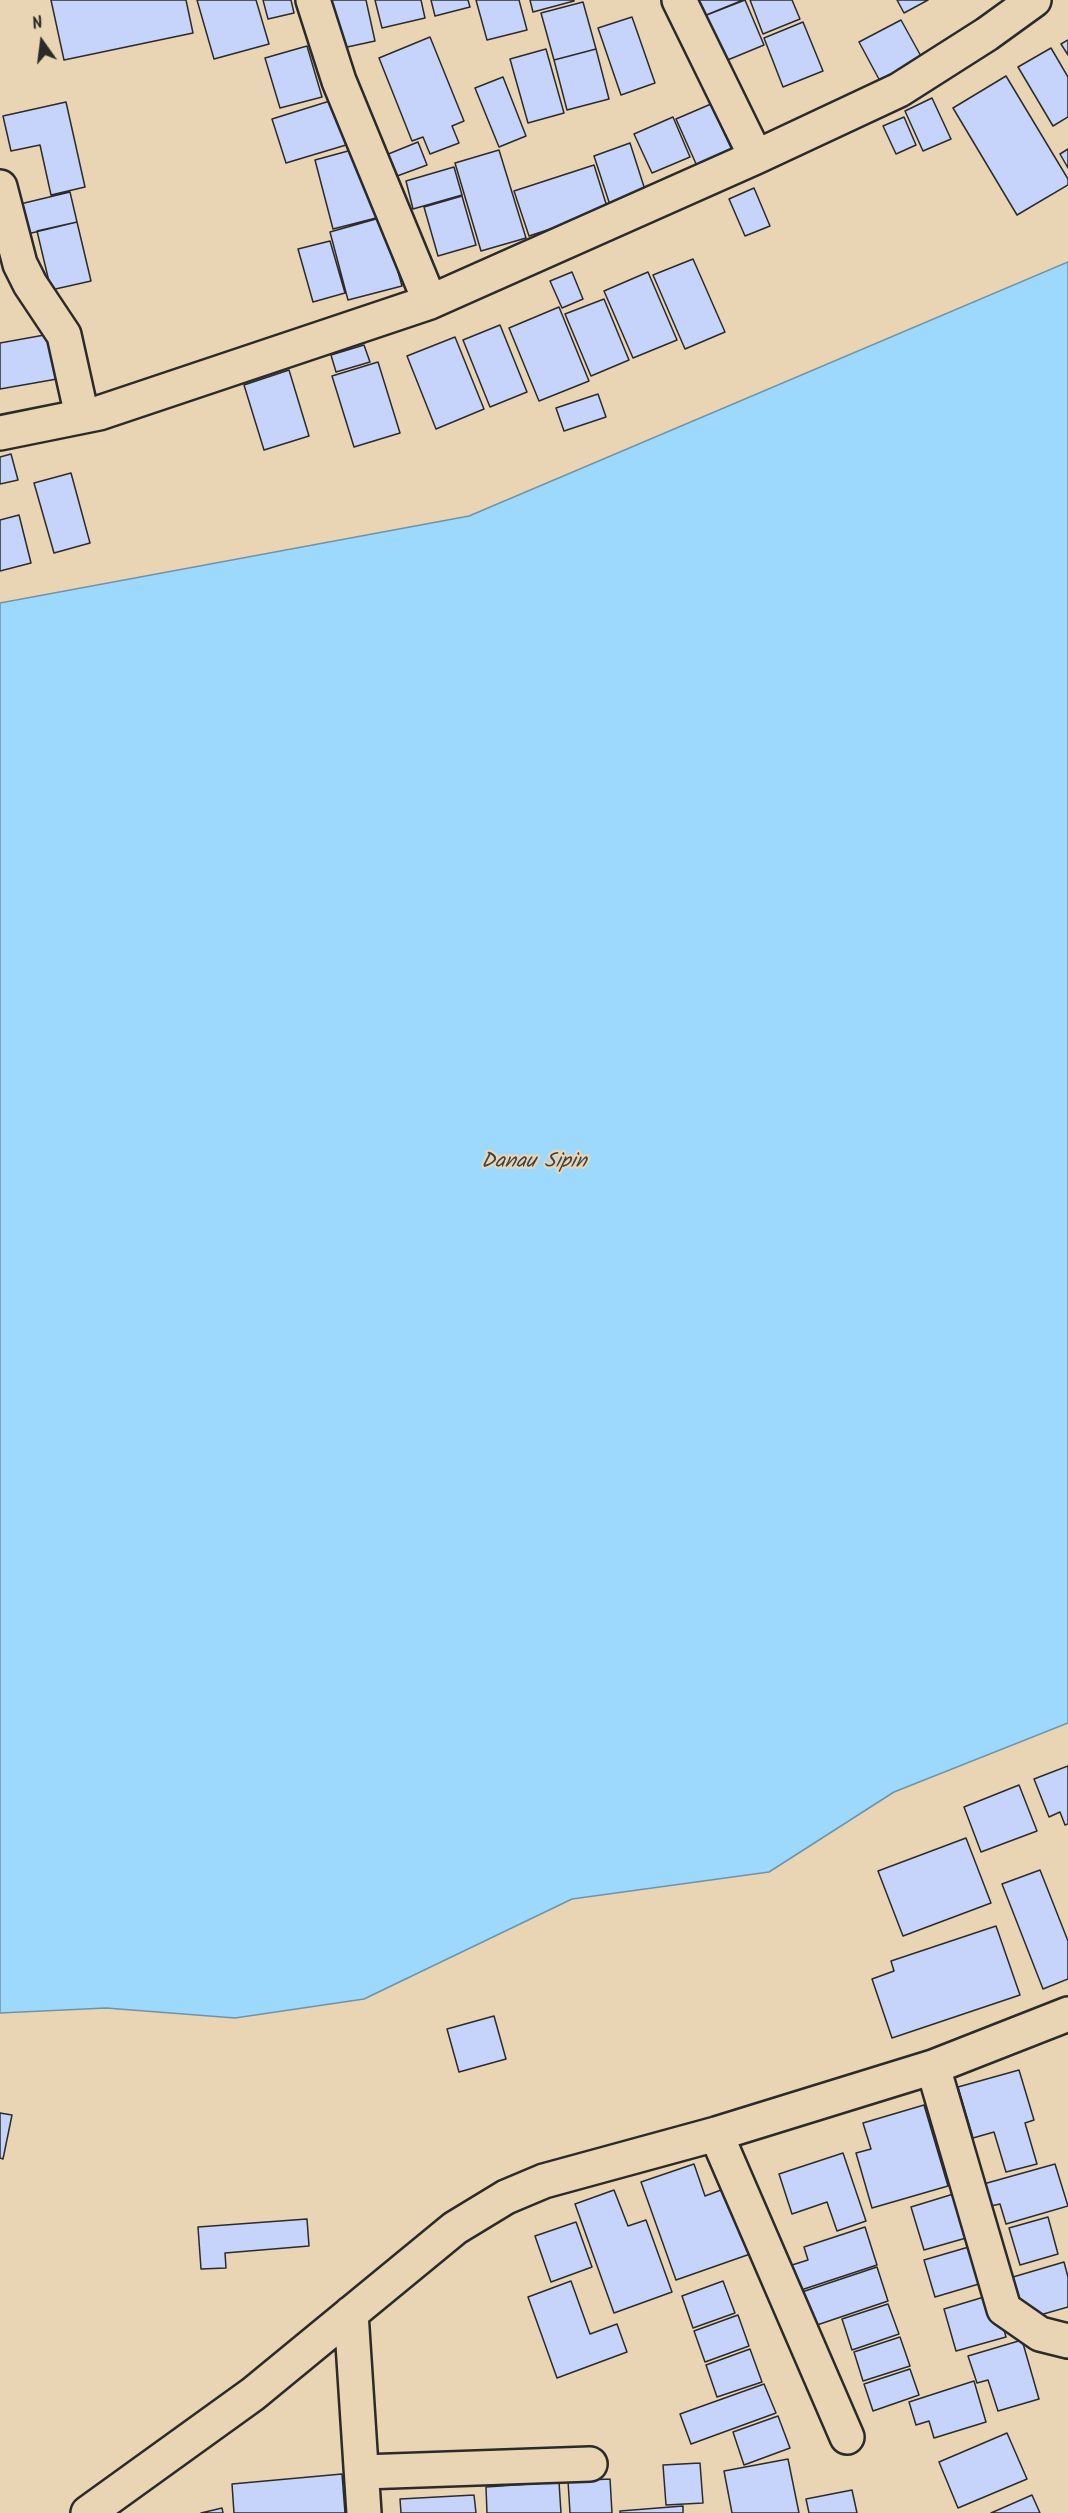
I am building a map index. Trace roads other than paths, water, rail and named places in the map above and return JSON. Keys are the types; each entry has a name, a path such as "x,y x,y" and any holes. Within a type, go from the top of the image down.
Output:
{"street":[{"path":"313,0 339,81 430,302"},
{"path":"679,0 756,157"},
{"path":"0,433 110,409 430,302 756,157 899,90 987,34 1035,0"},
{"path":"0,187 20,264 30,284 64,335 82,416"},
{"path":"97,2507 253,2394 455,2228 506,2197 544,2181 716,2134 933,2067 1068,2014"},
{"path":"933,2067 1004,2309 1040,2334 1068,2341"},
{"path":"716,2134 847,2437"},
{"path":"351,2313 364,2513"},
{"path":"363,2472 590,2464"}],"water":[{"name":"Danau Sipin","path":"1068,262 1068,1723 894,1792 769,1872 572,1899 364,1999 235,2018 106,2008 0,2013 0,603 469,516"}]}
